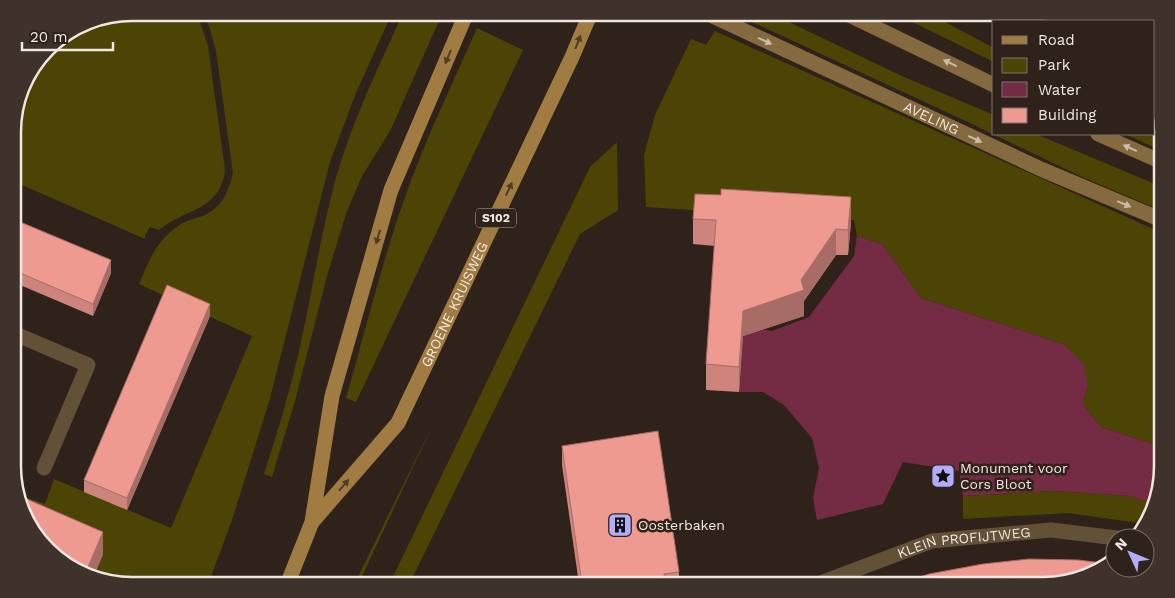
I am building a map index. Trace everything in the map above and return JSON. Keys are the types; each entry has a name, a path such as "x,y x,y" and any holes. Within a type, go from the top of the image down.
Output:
{"main road":[{"name":"GROENE KRUISWEG","path":"291,577 312,522 332,396 391,190 463,21"},
{"name":"GROENE KRUISWEG","path":"312,522 398,423 572,57 587,21"},
{"name":"AVELING","path":"723,21 1043,170 1154,217"},
{"path":"862,21 992,83"},
{"path":"1100,135 1154,158"}],"street":[{"path":"21,336 88,365 44,468"},
{"name":"KLEIN PROFIJTWEG","path":"836,577 932,541 1051,530 1105,537"}],"green space":[{"path":"200,21 208,46 225,170 222,183 216,194 209,201 159,230 150,227 145,235 145,239 21,185 21,125 25,104 36,77 49,59 77,36 104,25 118,22"},
{"path":"207,21 388,21 356,93 330,162 269,402 232,520 211,577 118,576 97,571 83,565 50,540 36,521 26,498 45,504 54,479 171,528 252,336 139,284 155,250 166,236 181,224 210,212 227,193 233,173 216,51"},
{"path":"399,21 439,21 391,129 361,178 346,214 327,276 295,401 272,477 264,474 297,359 333,189 355,122"},
{"path":"750,21 787,21 904,77 992,114 992,134"},
{"path":"910,21 943,21 992,47 992,61"},
{"path":"477,28 523,50 356,402 346,398 396,224 420,157"},
{"path":"715,31 1154,229 1154,444 1101,427 1083,405 1088,385 1063,344 921,298 882,244 857,236 854,220 646,207 644,155 655,115 691,39 706,45"},
{"path":"995,135 1038,135 1154,184 1154,208 1080,176"},
{"path":"1127,135 1154,135 1154,147"},
{"path":"617,142 618,210 580,234 413,577 393,577 590,167"},
{"path":"435,420 362,577 358,577"},
{"path":"1054,491 1130,496 1148,502 1137,523 1068,513 963,519 963,496"}],"water":[{"path":"857,236 882,244 921,298 1063,344 1084,364 1088,385 1083,405 1101,427 1154,444 1153,480 1148,502 1130,496 1054,491 963,496 959,471 903,462 883,504 817,520 813,498 819,468 812,438 784,405 763,392 739,392 744,326 772,331 809,317 854,256"}],"building":[{"path":"721,189 851,197 848,230 836,229 801,280 804,290 743,311 739,367 706,364 716,220 693,219 695,194 721,195"},
{"path":"21,222 111,260 93,304 21,273"},
{"path":"167,285 210,304 127,498 84,480"},
{"name":"Oosterbaken","path":"658,431 679,572 664,574 665,577 581,577 562,446"},
{"path":"27,499 103,532 88,567 83,565 59,549 44,533 36,521"},
{"path":"1029,559 1097,562 1078,571 1050,577 920,577 983,564"}],"place":[{"name":"Monument voor Cors Bloot","path":"943,476"},
{"name":"Oosterbaken","path":"620,525"}]}
